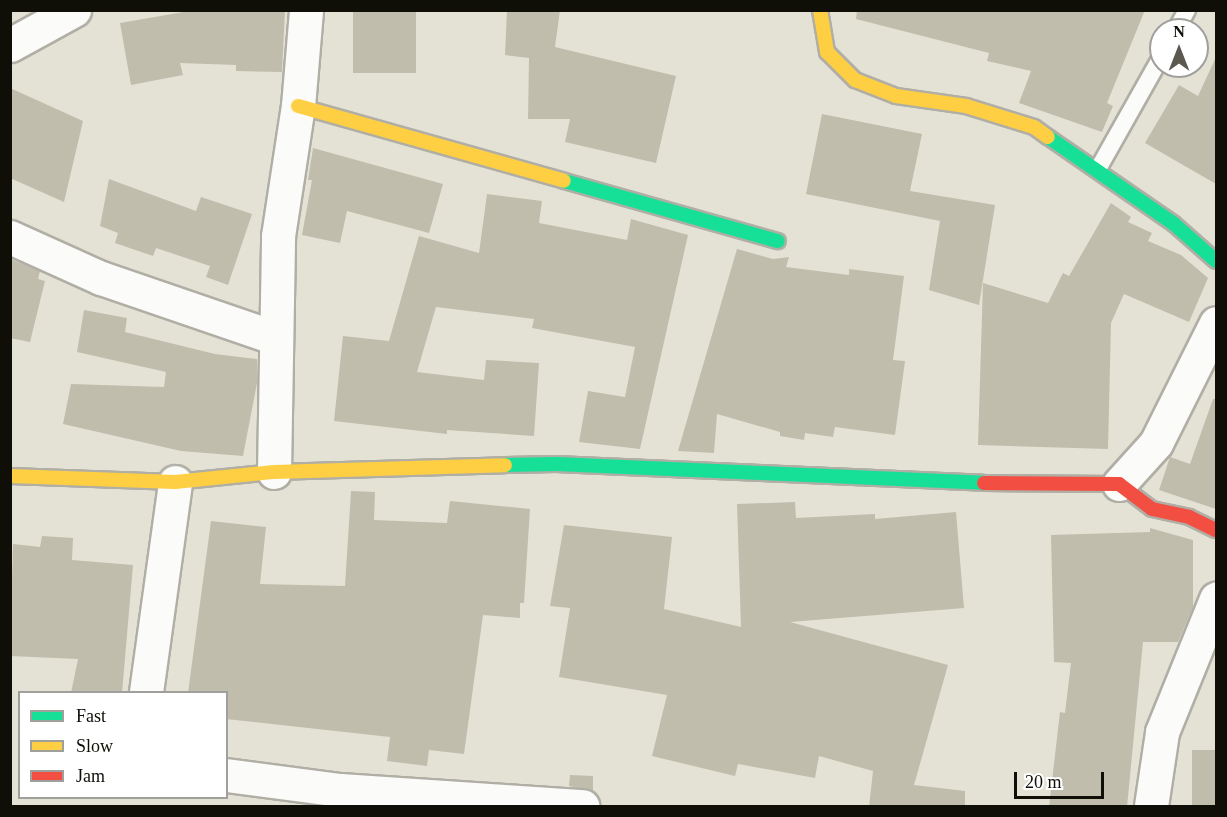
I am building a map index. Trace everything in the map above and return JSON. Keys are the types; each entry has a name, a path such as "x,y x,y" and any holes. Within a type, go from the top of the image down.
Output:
{"street":[{"path":"10,45 74,10"},
{"path":"274,472 273,337 278,236 298,106 306,10"},
{"path":"820,10 827,52 855,80 896,96 966,106 1034,127 1098,169 1174,224 1216,261"},
{"path":"298,106 778,241"},
{"path":"10,237 101,278 273,337"},
{"path":"1119,484 1156,443 1216,323"},
{"path":"10,476 175,482 274,472 556,464 950,483 1119,484 1152,509 1189,517 1216,530"},
{"path":"146,691 175,482"},
{"path":"1151,807 1162,732 1216,599"},
{"path":"228,775 340,790 582,807"}],"lane":[{"path":"1098,169 1149,78"}],"building":[{"path":"195,10 285,10 282,72 236,71 236,65 180,63 183,75 131,85 120,23"},
{"path":"353,10 416,10 416,73 353,73"},
{"path":"507,10 560,10 555,47 676,76 656,163 565,142 570,119 528,119 529,58 505,55"},
{"path":"857,10 1145,10 1107,103 1113,106 1102,132 1019,103 1031,71 987,61 989,53 856,19"},
{"path":"1216,57 1216,184 1145,143 1179,85 1198,96 1206,78 1209,78 1209,72"},
{"path":"10,88 83,121 64,202 10,178"},
{"path":"822,114 922,134 910,191 995,205 979,305 929,290 940,221 806,194"},
{"path":"313,148 443,184 429,233 347,211 340,243 302,235 312,180 308,180"},
{"path":"109,179 196,211 201,197 252,214 228,285 206,277 210,266 156,248 153,256 115,243 118,233 100,226"},
{"path":"487,194 542,201 539,223 627,240 631,219 688,235 640,449 579,442 588,391 625,397 635,347 532,328 534,319 436,307 417,372 484,380 486,360 539,363 534,436 447,430 447,434 334,421 343,336 389,341 419,236 479,253"},
{"path":"1111,203 1131,217 1128,222 1152,233 1148,241 1181,255 1208,278 1189,322 1124,294 1111,323 1108,449 978,445 983,283 1048,303 1063,273 1069,276"},
{"path":"737,249 773,259 789,257 786,267 849,275 849,269 904,276 893,360 905,361 895,435 835,427 833,437 805,433 804,440 780,436 780,432 717,414 714,453 678,451"},
{"path":"10,259 40,271 38,279 45,281 30,342 10,338"},
{"path":"84,310 127,318 125,332 215,354 257,359 257,383 243,456 181,451 63,424 71,384 164,387 166,372 77,352"},
{"path":"1213,399 1216,399 1216,509 1159,490 1170,457 1190,464"},
{"path":"351,491 375,492 374,520 447,523 450,501 530,509 524,603 520,603 520,618 483,615 464,754 429,750 427,766 387,761 390,737 228,719 228,691 188,691 211,521 266,527 260,584 345,586"},
{"path":"795,502 796,518 875,514 875,519 956,512 964,608 790,622 948,665 914,785 965,791 965,807 869,807 873,771 819,756 815,778 738,764 735,776 652,756 667,695 559,677 570,608 550,606 564,525 672,537 664,609 741,627 737,504"},
{"path":"1150,528 1193,540 1193,607 1178,642 1143,642 1127,807 1049,807 1060,712 1065,713 1071,663 1054,662 1051,535 1150,532"},
{"path":"42,536 73,538 72,560 133,565 122,691 71,691 78,659 10,656 13,544 40,547"},
{"path":"1192,750 1216,750 1216,806 1192,806"},
{"path":"570,775 593,776 593,791 569,786"}],"traffic: fast":[{"path":"1048,137 1174,224 1216,261"},
{"path":"564,181 778,241"},
{"path":"505,465 556,464 984,483"}],"traffic: slow":[{"path":"820,10 827,52 855,80 896,96 966,106 1034,127 1048,137"},
{"path":"298,106 564,181"},
{"path":"10,476 175,482 274,472 505,465"}],"traffic: jam":[{"path":"984,483 1119,484 1152,509 1189,517 1216,530"}]}
